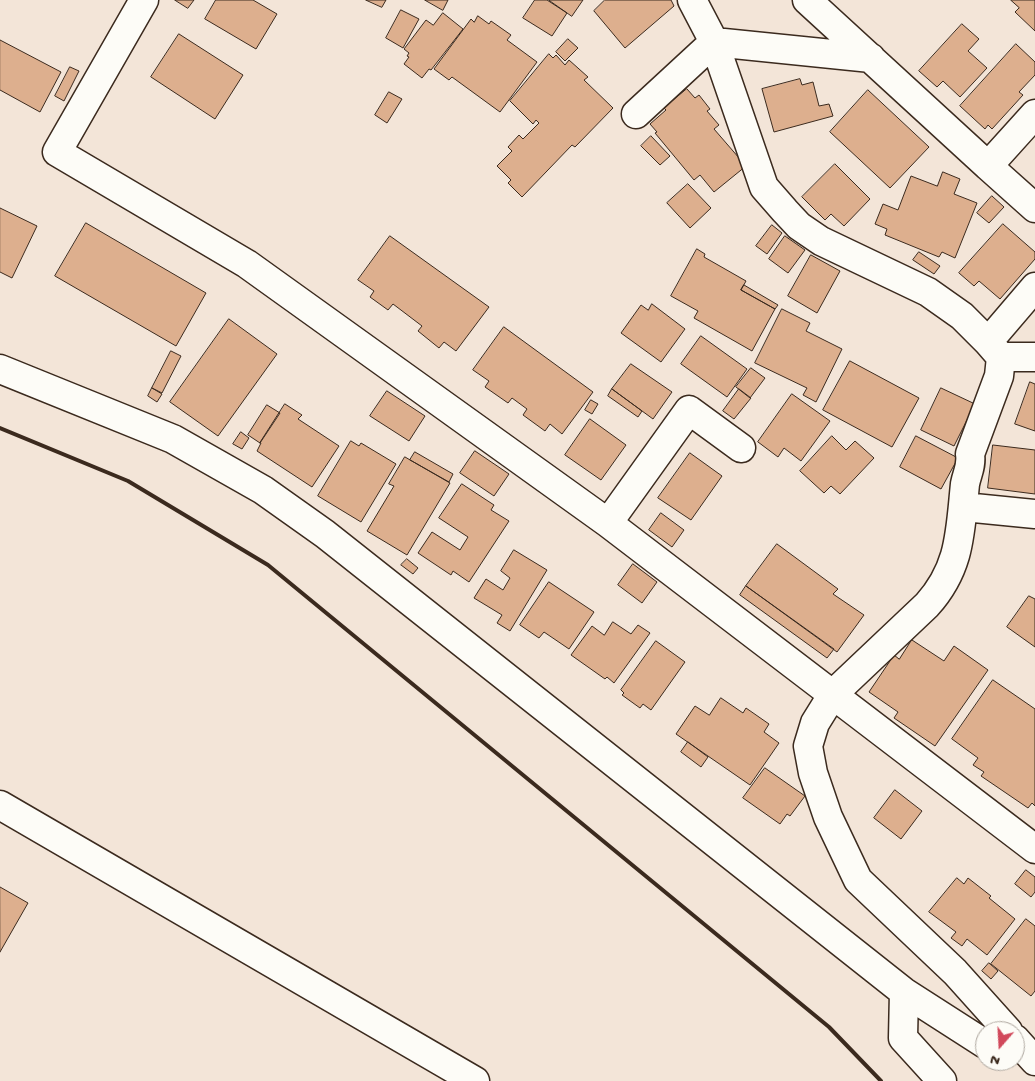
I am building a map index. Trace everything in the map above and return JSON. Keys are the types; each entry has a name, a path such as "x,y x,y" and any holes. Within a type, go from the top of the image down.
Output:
{"street":[{"path":"144,0 57,152 247,264 608,523 1035,849"},
{"path":"692,0 714,42 764,187 784,212 799,226 821,241 928,292 962,316 994,350 999,376 970,454 971,463 966,481 958,551 948,576 940,591 927,605 834,694 815,723 808,746 813,772 828,817 858,880 955,972 999,1021"},
{"path":"807,0 1035,208"},
{"path":"636,114 714,42 871,58"},
{"path":"988,166 1035,114"},
{"path":"994,350 1035,287"},
{"path":"994,350 1035,357"},
{"path":"0,369 173,439 263,490 333,540 904,992 975,1038"},
{"path":"608,523 689,410 740,448"},
{"path":"964,507 1035,514"},
{"path":"0,805 475,1081"},
{"path":"904,992 903,1038 942,1081"},
{"path":"1025,1050 1035,1061"}],"building":[{"path":"175,0 194,0 188,8"},
{"path":"216,0 253,0 277,14 256,49 205,19"},
{"path":"366,0 386,0 382,7"},
{"path":"425,0 448,0 443,10"},
{"path":"535,0 547,0 567,13 552,36 523,18"},
{"path":"549,0 583,0 572,16"},
{"path":"605,0 671,0 674,6 625,48 594,11"},
{"path":"1011,0 1035,0 1035,31 1015,12 1019,8"},
{"path":"401,10 419,19 403,48 386,38"},
{"path":"443,13 463,29 431,70 429,69 422,78 404,64 409,57 407,56 409,53 404,49 426,20 433,25"},
{"path":"478,16 489,24 491,21 511,35 507,40 537,62 500,112 452,77 449,80 434,69 471,19 474,22"},
{"path":"962,24 979,39 968,51 987,68 960,97 943,81 937,87 919,71"},
{"path":"179,34 243,75 215,119 151,77"},
{"path":"568,39 578,48 565,61 556,52"},
{"path":"0,40 61,72 40,112 0,90"},
{"path":"1016,44 1035,62 1035,75 1019,92 1023,95 992,129 988,125 985,129 960,106"},
{"path":"549,54 553,58 556,55 565,65 569,60 588,77 584,80 613,108 575,147 572,145 522,197 508,183 511,180 497,166 512,151 508,147 519,135 523,139 539,123 536,120 533,124 510,101"},
{"path":"70,67 79,71 64,101 55,96"},
{"path":"800,79 802,85 813,82 819,106 829,104 833,116 774,132 762,89"},
{"path":"687,89 695,98 699,95 710,109 707,111 719,125 714,129 746,166 714,192 700,175 694,180 655,133 657,132 650,124 666,110 664,108"},
{"path":"868,90 929,147 890,188 830,132"},
{"path":"389,92 402,99 387,123 375,115"},
{"path":"651,136 670,156 660,165 641,146"},
{"path":"835,164 870,199 844,226 831,214 825,220 802,197"},
{"path":"943,172 960,179 954,194 977,203 955,258 942,252 939,257 885,235 887,229 875,224 883,204 898,210 911,176 937,186"},
{"path":"688,184 711,208 690,228 667,203"},
{"path":"992,196 1004,207 989,223 977,213"},
{"path":"0,208 37,226 12,278 0,272"},
{"path":"86,223 206,293 176,346 55,276"},
{"path":"1003,224 1035,252 1035,259 1000,299 979,281 974,286 959,273"},
{"path":"772,225 782,233 767,254 756,246"},
{"path":"390,236 489,307 456,351 444,342 439,348 418,331 422,326 393,304 388,310 370,297 374,291 358,280"},
{"path":"785,236 805,250 788,273 769,259"},
{"path":"697,249 705,254 704,257 746,281 741,290 775,309 752,351 694,318 698,311 671,296"},
{"path":"919,252 940,266 934,274 913,260"},
{"path":"811,255 840,271 817,313 788,296"},
{"path":"744,285 778,305 775,309 741,290"},
{"path":"652,304 685,329 661,362 621,333 641,305 648,310"},
{"path":"782,309 810,323 806,331 842,349 816,402 803,395 807,388 755,363"},
{"path":"229,319 277,354 218,436 170,402"},
{"path":"504,327 593,392 562,434 550,424 545,431 523,415 527,409 512,398 508,403 485,387 489,381 473,370"},
{"path":"701,336 747,369 727,397 681,364"},
{"path":"171,351 181,356 162,393 152,388"},
{"path":"850,361 919,398 892,447 823,410"},
{"path":"631,364 672,392 653,419 612,389"},
{"path":"751,368 765,378 750,398 736,387"},
{"path":"1030,382 1035,384 1035,431 1015,424"},
{"path":"152,388 162,394 157,402 148,396"},
{"path":"941,388 975,404 954,446 921,430"},
{"path":"612,389 642,411 638,417 608,396"},
{"path":"739,389 751,398 734,419 723,411"},
{"path":"387,391 425,416 409,441 370,416"},
{"path":"792,394 830,421 801,461 784,448 778,457 758,442"},
{"path":"591,400 598,404 592,414 585,410"},
{"path":"285,404 302,415 298,419 339,446 312,487 257,451 260,443"},
{"path":"267,405 280,413 260,443 248,435"},
{"path":"590,419 626,445 601,480 565,455"},
{"path":"241,432 249,438 242,449 233,444"},
{"path":"832,436 846,450 855,441 874,458 840,494 831,486 824,493 800,471"},
{"path":"916,436 958,458 941,489 900,467"},
{"path":"351,441 359,446 361,443 396,464 361,522 318,496"},
{"path":"993,445 1035,450 1035,494 988,488"},
{"path":"475,451 509,474 494,496 460,473"},
{"path":"415,452 453,474 449,482 410,460"},
{"path":"690,453 722,476 691,520 658,498"},
{"path":"405,457 450,483 407,555 367,531 394,486 389,484"},
{"path":"462,484 494,505 491,510 509,521 469,582 453,571 451,575 418,553 432,532 460,550 468,537 439,518"},
{"path":"661,513 684,530 672,547 649,530"},
{"path":"777,544 838,589 833,594 864,615 837,652 746,586"},
{"path":"514,550 547,570 510,631 497,623 502,615 474,598 486,579 503,590 510,578 501,571"},
{"path":"407,559 418,568 413,574 401,565"},
{"path":"633,564 657,582 642,603 618,585"},
{"path":"549,582 594,612 569,649 544,632 539,638 520,625"},
{"path":"746,586 834,649 827,658 740,595"},
{"path":"1029,596 1035,599 1035,647 1007,627"},
{"path":"613,622 631,634 638,625 650,633 614,683 607,677 605,679 571,655 592,626 604,635"},
{"path":"912,640 944,661 954,646 988,670 935,746 894,718 898,712 869,692 894,655 899,659"},
{"path":"656,641 685,662 651,710 643,704 640,708 622,695 624,693 621,690"},
{"path":"993,680 1035,709 1035,806 1032,803 1028,808 981,776 984,772 973,765 978,758 952,739"},
{"path":"721,698 743,713 746,708 769,724 764,732 779,743 750,785 676,734 695,706 709,715"},
{"path":"688,742 708,757 701,767 681,752"},
{"path":"765,768 805,796 790,816 787,814 780,824 743,798"},
{"path":"895,790 922,811 901,839 874,818"},
{"path":"1026,870 1035,877 1035,892 1031,897 1015,884"},
{"path":"957,878 964,884 968,878 991,896 989,898 1015,919 987,955 967,939 962,946 951,938 956,932 929,912"},
{"path":"0,887 28,903 0,952"},
{"path":"1026,919 1035,926 1035,991 1031,996 991,964"},
{"path":"989,963 998,971 991,979 982,971"}],"railway":[{"path":"0,428 128,481 268,565 829,1027 881,1081"}]}
